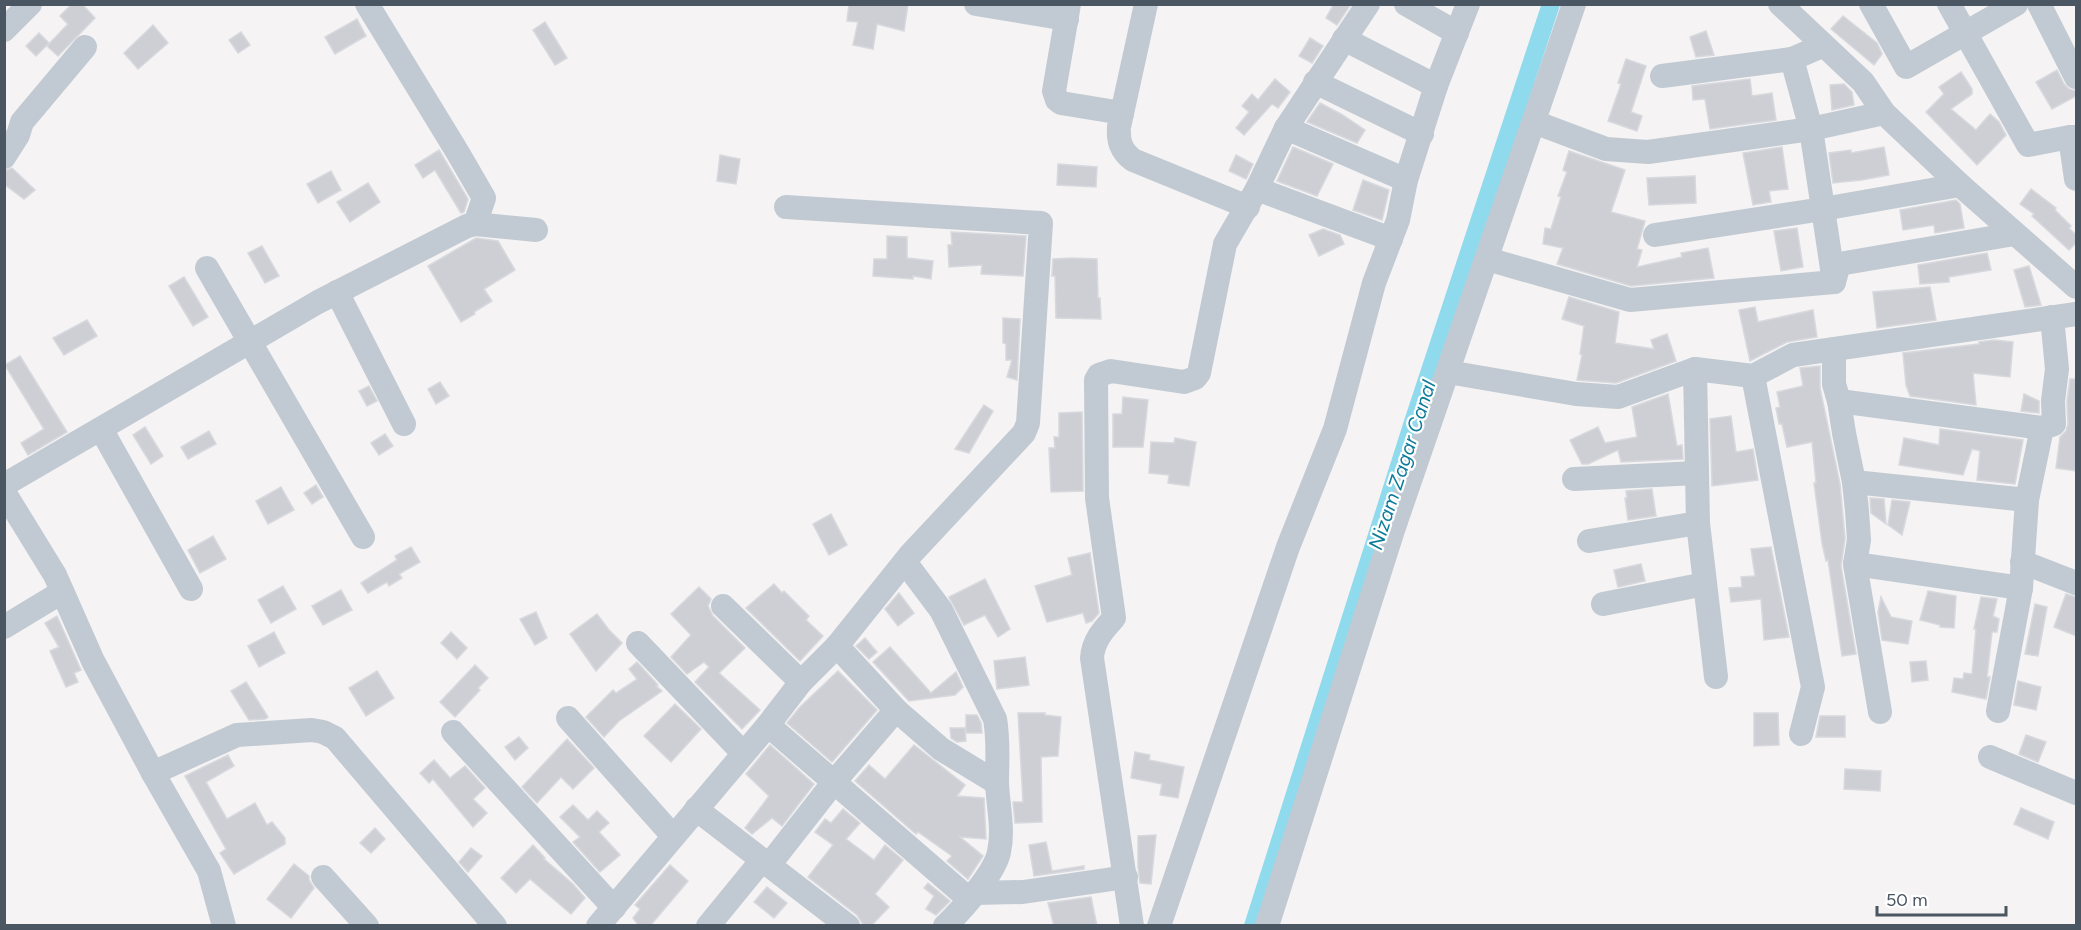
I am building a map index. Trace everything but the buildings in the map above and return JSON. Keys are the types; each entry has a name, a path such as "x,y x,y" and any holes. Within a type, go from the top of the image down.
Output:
{"street":[{"path":"4,30 30,4"},
{"path":"367,4 459,153 484,198 475,224"},
{"path":"976,4 1068,12 1054,91 1057,100 1061,103 1122,113"},
{"path":"1146,4 1119,127 1120,144 1125,154 1133,160 1391,239"},
{"path":"1128,925 1126,877 1092,658 1099,635 1114,618 1097,498 1096,380 1099,375 1111,371 1184,382 1195,378 1199,373 1225,244 1252,198 1286,128 1368,4"},
{"path":"1406,4 1457,33"},
{"path":"1160,926 1288,547 1335,429 1374,283 1398,220 1406,180 1436,86 1468,4"},
{"path":"1268,926 1393,530 1574,4"},
{"path":"1780,4 1822,46 1863,82 1884,113 2014,234 2076,287"},
{"path":"1871,4 1906,67 2016,4"},
{"path":"1949,4 2028,145 2073,137 2076,179"},
{"path":"2039,4 2076,77"},
{"path":"1344,39 1436,86"},
{"path":"1662,76 1791,58 1822,46"},
{"path":"4,157 18,135 22,122 85,47"},
{"path":"1791,58 1811,129 1834,282"},
{"path":"1315,82 1422,134"},
{"path":"1534,122 1606,149 1648,152 1811,129 1884,113"},
{"path":"1286,128 1406,180"},
{"path":"1655,235 1960,185"},
{"path":"453,732 606,917 801,682 837,646 905,562 1027,428 1041,224 786,207"},
{"path":"4,485 337,292 459,230 475,224 536,230"},
{"path":"1834,282 1839,264 2014,234"},
{"path":"1487,259 1630,300 1834,282"},
{"path":"207,268 363,537"},
{"path":"337,292 404,424"},
{"path":"1448,372 1576,394 1618,397 1695,369 1752,376 1793,355 2076,314"},
{"path":"1839,401 2042,428 2054,424 2053,400 2057,369 2052,317"},
{"path":"1834,348 1834,384 1854,482 1859,540 1855,564 1880,711"},
{"path":"1695,369 1698,523 1716,677"},
{"path":"1752,376 1813,687 1801,734"},
{"path":"1998,711 2021,588 2027,500 2042,428"},
{"path":"101,429 191,589"},
{"path":"1574,479 1697,473"},
{"path":"1854,482 2027,500"},
{"path":"4,492 55,576 93,661 209,871 224,926"},
{"path":"1589,541 1698,523"},
{"path":"905,562 941,610 995,719 998,736 999,854 995,866 946,925"},
{"path":"2022,562 2076,584"},
{"path":"1855,564 2021,588"},
{"path":"1603,604 1705,584"},
{"path":"4,627 62,591"},
{"path":"723,606 801,682"},
{"path":"638,643 743,753"},
{"path":"837,646 896,710 941,748 997,783"},
{"path":"708,926 766,863 896,710"},
{"path":"568,718 673,836"},
{"path":"768,724 972,896 1023,892 1126,877"},
{"path":"153,773 237,735 312,730 323,732 335,738 495,926"},
{"path":"1990,757 2076,793"},
{"path":"696,809 848,926"},
{"path":"323,877 367,926"}],"waterway":[{"name":"Nizam Zagar Canal","path":"1253,926 1413,422 1551,4"}]}
